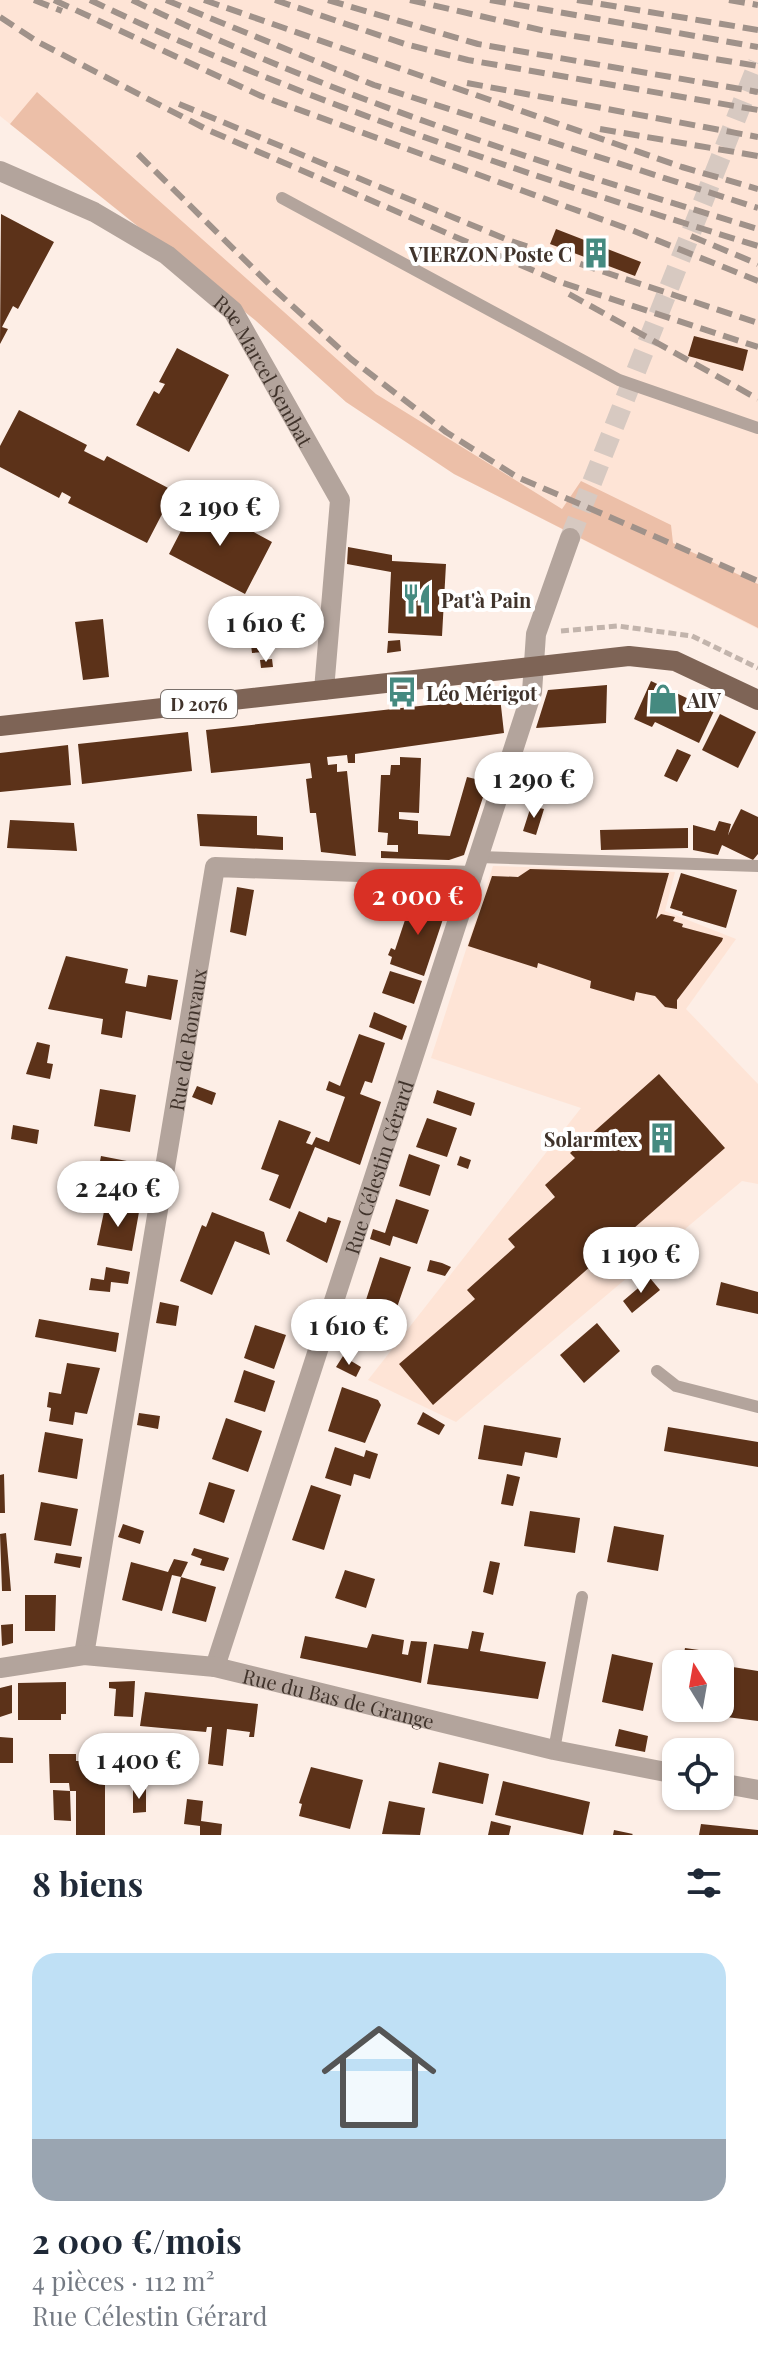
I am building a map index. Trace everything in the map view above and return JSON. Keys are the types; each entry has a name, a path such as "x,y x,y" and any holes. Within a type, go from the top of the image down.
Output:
{"main road":[{"name":"D 2076","path":"0,726 611,657 661,658 697,669 758,700"}],"street":[{"name":"Rue Marcel Sembat","path":"0,171 94,212 167,255 233,311 340,500 324,690"},
{"name":"Rue Célestin Gérard","path":"215,1667 532,692 536,634 570,538"},
{"name":"Rue de Ronvaux","path":"84,1655 215,867 476,866"},
{"name":"Rue du Bas de Grange","path":"0,1668 84,1655 215,1667 554,1750 662,1771"},
{"path":"734,1786 758,1790"}],"lane":[{"path":"282,198 619,380 758,428"},
{"path":"476,866 758,866"},
{"path":"657,1371 676,1386 758,1407"},
{"path":"554,1750 582,1597"}],"shaded area":[{"path":"0,0 758,0 758,629 454,474 346,402 255,320 0,116"},
{"path":"37,92 376,394 562,509 581,481 671,525 673,543 758,584 758,628 454,474 346,402 255,320 10,124"},
{"path":"493,866 675,872 665,911 736,939 686,1009 758,1084 758,1184 742,1181 456,1422 368,1380 581,1108 431,1058"}],"building":[{"path":"1,214 54,242 18,309 13,306 2,327 8,329 0,344"},
{"name":"VIERZON Poste C","path":"556,229 641,262 635,276 550,244"},
{"path":"694,336 748,350 743,371 688,356"},
{"path":"177,348 229,375 189,452 136,425 154,391 159,394 165,384 159,382"},
{"path":"19,410 87,445 84,451 104,461 107,456 174,491 147,543 68,503 71,497 62,492 59,498 0,467 0,446"},
{"path":"196,502 229,519 227,525 236,530 239,524 272,542 245,594 169,554"},
{"name":"Pat'à Pain","path":"348,547 392,555 392,561 446,564 442,636 388,633 391,572 347,564"},
{"path":"269,617 272,646 264,647 264,652 252,653 248,619"},
{"path":"103,619 109,677 83,680 75,622"},
{"path":"400,640 401,651 387,653 388,641"},
{"path":"272,659 273,667 261,668 260,660"},
{"path":"651,681 714,711 699,743 655,722 652,727 634,719"},
{"path":"607,685 606,723 536,728 548,690"},
{"path":"500,697 504,733 355,754 355,763 348,763 347,755 327,757 328,765 337,764 337,772 347,771 356,856 321,852 316,813 310,813 306,779 312,778 310,763 211,773 206,730"},
{"path":"720,714 756,732 738,768 702,750"},
{"path":"188,732 192,771 82,784 78,744"},
{"path":"68,745 71,785 0,792 0,753"},
{"path":"677,749 691,755 677,782 664,776"},
{"path":"400,757 421,758 419,813 399,812 399,819 418,821 418,834 450,836 467,777 488,782 464,855 449,860 381,858 381,851 398,852 398,845 387,845 388,833 378,832 381,775 390,775 391,765 400,765"},
{"path":"531,806 544,809 536,835 523,831"},
{"path":"741,809 758,817 758,854 753,860 722,845 718,855 693,850 693,825 715,831 719,821 731,824 728,835"},
{"path":"197,814 257,816 257,835 283,837 283,850 200,846"},
{"path":"10,820 74,823 77,851 7,848"},
{"path":"688,828 688,848 601,850 600,830"},
{"path":"530,869 669,873 656,919 661,914 675,917 673,921 683,924 682,927 723,938 722,941 677,1000 677,1009 665,1007 655,996 636,992 634,1001 590,988 591,981 538,963 537,968 468,946 492,876 518,877"},
{"path":"681,873 737,890 726,928 682,915 683,912 670,908"},
{"path":"237,887 254,890 246,936 230,932"},
{"path":"412,898 446,910 424,976 390,964 392,957 388,955 391,948 395,950 408,911 404,909"},
{"path":"66,956 128,969 125,983 146,987 148,975 178,980 171,1020 126,1011 122,1038 101,1034 103,1019 48,1009"},
{"path":"390,971 422,981 414,1004 382,993"},
{"path":"374,1012 407,1026 402,1040 369,1027"},
{"path":"359,1034 385,1043 372,1083 365,1081 360,1094 381,1102 360,1165 315,1147 290,1209 269,1200 279,1175 261,1169 279,1120 311,1132 306,1143 312,1145 316,1137 329,1142 345,1097 326,1090 329,1081 340,1086"},
{"path":"37,1042 50,1045 47,1063 53,1064 50,1079 26,1074"},
{"path":"659,1074 725,1148 433,1405 399,1364 475,1299 467,1290 515,1247 508,1239 555,1197 545,1185 575,1158 570,1153"},
{"path":"197,1086 216,1093 212,1105 192,1097"},
{"path":"100,1089 136,1095 130,1132 94,1126"},
{"path":"437,1090 475,1103 471,1116 433,1103"},
{"path":"427,1118 457,1128 447,1157 416,1147"},
{"path":"13,1125 39,1130 37,1144 11,1139"},
{"path":"409,1154 440,1165 430,1196 399,1186"},
{"path":"101,1156 132,1162 125,1198 94,1193"},
{"path":"460,1156 471,1160 468,1169 457,1165"},
{"path":"396,1199 429,1210 417,1244 393,1236 390,1246 370,1239 373,1229 385,1233"},
{"path":"105,1207 139,1212 132,1251 97,1245"},
{"path":"299,1211 326,1223 328,1217 341,1221 327,1263 286,1241"},
{"path":"212,1212 264,1232 270,1255 235,1241 212,1295 180,1281 202,1225 206,1227"},
{"path":"380,1257 411,1267 395,1313 365,1303"},
{"path":"430,1260 451,1267 445,1276 427,1271"},
{"path":"106,1267 130,1272 128,1284 111,1282 110,1292 89,1290 91,1278 104,1280"},
{"path":"650,1278 660,1290 632,1313 623,1301"},
{"path":"721,1282 758,1292 758,1314 716,1305"},
{"path":"160,1302 179,1306 176,1326 156,1323"},
{"path":"39,1319 119,1333 116,1352 35,1337"},
{"path":"597,1323 620,1351 584,1383 560,1355"},
{"path":"255,1325 286,1335 274,1369 244,1358"},
{"path":"343,1356 361,1367 356,1377 336,1367"},
{"path":"67,1363 100,1368 87,1414 75,1412 73,1425 49,1421 51,1408 47,1407 49,1392 61,1394"},
{"path":"244,1370 275,1381 265,1412 234,1402"},
{"path":"342,1387 378,1400 381,1405 365,1443 328,1431"},
{"path":"423,1412 445,1425 439,1435 417,1424"},
{"path":"139,1413 160,1416 158,1429 137,1425"},
{"path":"226,1418 262,1431 248,1472 212,1459"},
{"path":"484,1425 561,1438 557,1458 525,1452 522,1466 478,1459"},
{"path":"668,1427 758,1442 758,1467 664,1451"},
{"path":"45,1432 83,1439 77,1479 38,1472"},
{"path":"335,1447 364,1457 366,1450 378,1454 370,1479 354,1474 351,1486 325,1478"},
{"path":"4,1474 5,1513 0,1513 0,1475"},
{"path":"507,1474 520,1477 513,1506 501,1504"},
{"path":"209,1482 235,1490 224,1523 199,1514"},
{"path":"311,1485 341,1495 324,1550 292,1540"},
{"path":"41,1502 78,1509 71,1546 34,1540"},
{"path":"530,1511 580,1518 575,1553 524,1546"},
{"path":"123,1524 144,1531 140,1544 118,1537"},
{"path":"614,1526 664,1535 658,1571 607,1562"},
{"path":"6,1533 11,1591 2,1591 0,1534"},
{"path":"194,1548 229,1558 224,1571 200,1565 202,1559 191,1555"},
{"path":"56,1553 82,1557 80,1568 54,1563"},
{"path":"174,1559 188,1562 181,1577 172,1575 162,1611 122,1600 131,1562 168,1572"},
{"path":"490,1561 500,1563 493,1595 483,1592"},
{"path":"345,1570 375,1579 366,1608 335,1598"},
{"path":"181,1577 216,1587 206,1622 172,1613"},
{"path":"25,1595 56,1595 55,1631 25,1631"},
{"path":"13,1624 13,1643 2,1646 1,1625"},
{"path":"472,1631 484,1633 480,1651 546,1662 538,1699 427,1684 434,1644 468,1649"},
{"path":"372,1634 404,1640 402,1654 408,1655 411,1641 427,1642 421,1683 300,1658 305,1636 367,1648"},
{"path":"612,1654 653,1663 643,1711 602,1702"},
{"path":"734,1667 758,1671 758,1721 734,1718"},
{"path":"135,1681 133,1717 114,1716 116,1689 109,1688 109,1682"},
{"path":"66,1682 66,1714 61,1714 61,1720 18,1720 18,1683"},
{"path":"12,1685 12,1713 0,1717 0,1688"},
{"path":"145,1692 258,1704 254,1737 249,1737 250,1732 227,1729 223,1766 208,1764 212,1727 207,1727 206,1732 140,1726"},
{"path":"619,1729 648,1736 645,1752 615,1746"},
{"path":"0,1737 13,1738 13,1763 0,1763"},
{"path":"140,1749 152,1749 152,1762 140,1762"},
{"path":"49,1754 76,1754 76,1761 105,1761 105,1835 76,1835 76,1791 70,1791 69,1783 50,1783"},
{"path":"439,1762 489,1774 483,1804 432,1793"},
{"path":"311,1767 363,1780 350,1829 299,1816 302,1804 299,1803"},
{"path":"503,1781 590,1802 583,1835 495,1815"},
{"path":"133,1789 146,1789 146,1812 133,1813"},
{"path":"53,1790 70,1791 71,1821 54,1820"},
{"path":"187,1799 203,1801 201,1821 222,1824 221,1835 200,1835 200,1826 184,1824"},
{"path":"389,1801 425,1808 420,1835 382,1834"},
{"path":"491,1821 511,1826 509,1835 488,1835"},
{"path":"701,1824 758,1830 758,1835 699,1835"},
{"path":"614,1830 633,1834 613,1835"}],"tunnel":[{"path":"570,538 758,63"}],"railway":[{"path":"34,0 62,11"},
{"path":"54,0 261,96 634,231 758,281"},
{"path":"90,0 336,105 504,165 758,246"},
{"path":"132,0 284,68 440,127 758,229"},
{"path":"166,0 374,85 758,208"},
{"path":"204,0 682,167 758,189"},
{"path":"275,0 405,44 468,60 758,110"},
{"path":"328,0 478,44 758,92"},
{"path":"410,0 550,32 758,66"},
{"path":"490,0 758,47"},
{"path":"577,0 758,30"},
{"path":"729,0 758,5"},
{"path":"0,17 38,42 208,130 560,282 758,347"},
{"path":"467,83 758,137"},
{"path":"179,104 508,240 758,323"},
{"path":"600,129 758,156"},
{"path":"138,154 276,291 351,359 446,432 517,477 758,581"},
{"path":"691,236 758,264"},
{"path":"569,294 758,399"}],"place":[{"name":"VIERZON Poste C","path":"596,253"},
{"name":"Pat'à Pain","path":"417,599"},
{"name":"Léo Mérigot","path":"402,692"},
{"name":"AIV","path":"663,699"},
{"name":"Solarmtex","path":"662,1138"}]}
